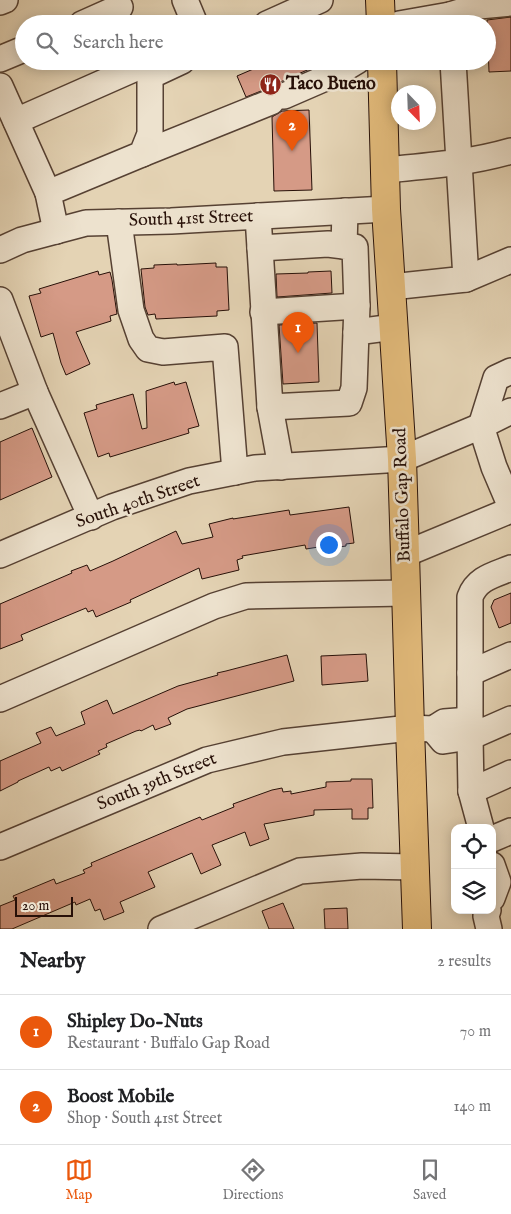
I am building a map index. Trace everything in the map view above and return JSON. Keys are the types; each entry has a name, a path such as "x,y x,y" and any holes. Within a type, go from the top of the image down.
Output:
{"main road":[{"path":"380,0 381,15"},
{"name":"Buffalo Gap Road","path":"382,70 386,209 402,459 406,592 421,728 415,867 417,929"}],"street":[{"path":"0,2 5,0"},
{"path":"184,0 191,15"},
{"path":"287,15 320,0"},
{"path":"461,15 478,6 511,3"},
{"path":"107,15 121,10"},
{"path":"0,59 15,53"},
{"path":"16,121 139,70"},
{"path":"142,154 150,134 146,70"},
{"path":"48,193 278,99 342,70"},
{"path":"454,70 466,279"},
{"path":"0,86 48,193 56,231"},
{"path":"385,170 460,162 511,151"},
{"name":"South 41st Street","path":"0,250 22,240 86,223 171,221 386,209"},
{"path":"344,211 344,246"},
{"path":"258,216 269,399 281,467"},
{"path":"119,222 131,310 141,339 148,349 163,352 225,347 235,472"},
{"path":"260,248 328,244 355,247 357,306 354,388 269,399"},
{"path":"391,287 466,279 511,260"},
{"path":"0,300 35,392 90,517"},
{"path":"263,312 357,306"},
{"path":"356,332 394,327"},
{"path":"406,554 511,509 503,464 481,426 496,378 511,371"},
{"path":"0,406 35,392"},
{"name":"South 40th Street","path":"0,555 112,507 189,481 256,468 402,459 511,412"},
{"path":"480,824 471,791 470,597 473,588 484,579 511,568"},
{"path":"0,699 214,606 246,596 406,592"},
{"path":"470,673 511,655"},
{"path":"421,728 443,741 470,728 511,719"},
{"name":"South 39th Street","path":"0,847 207,760 282,742 421,728"},
{"path":"471,791 511,773"},
{"path":"496,837 511,831"},
{"path":"161,929 300,870 362,866 415,867"},
{"path":"487,914 489,929"}],"building":[{"path":"511,17 511,71 489,72 489,70 496,70 496,19"},
{"path":"251,70 307,70 278,83 272,88 246,97 237,76"},
{"path":"309,110 312,190 274,191 272,117 282,111"},
{"path":"216,263 216,267 227,267 229,310 217,311 217,316 156,319 155,314 148,315 145,307 141,269 154,268 154,265"},
{"path":"98,271 99,275 110,272 117,314 110,316 111,321 76,332 90,364 66,375 53,333 41,337 29,296 41,293 39,289"},
{"path":"331,271 332,293 277,297 276,274"},
{"path":"317,323 319,382 283,384 279,325"},
{"path":"174,382 175,385 186,382 199,426 188,429 189,433 110,457 109,453 98,457 84,413 97,409 96,405 133,394 142,429 147,428 146,391"},
{"path":"32,428 52,477 0,500 0,442"},
{"path":"349,507 354,543 326,549 325,546 306,549 305,545 242,556 243,558 237,560 239,570 202,579 199,568 96,617 93,610 88,612 86,608 21,635 23,640 0,649 0,604 72,573 71,571 87,565 90,571 176,531 182,544 213,537 209,524 233,518 289,510 290,515"},
{"path":"511,593 511,623 499,628 491,607 494,600"},
{"path":"366,654 368,681 322,685 321,656"},
{"path":"287,655 294,681 187,709 168,718 171,724 155,730 153,725 141,731 136,731 106,744 107,747 98,751 100,754 62,771 60,767 51,771 49,767 0,791 0,761 41,743 36,733 51,727 56,736 85,724 81,712 107,700 113,714 178,686 218,675 217,673"},
{"path":"351,779 372,779 373,808 368,808 368,819 352,819 352,809 314,810 314,815 264,824 269,839 250,846 245,832 212,845 221,865 201,874 192,853 148,872 155,887 120,902 124,912 104,920 100,909 95,911 90,899 76,905 75,902 12,929 0,929 0,906 15,900 13,896 54,879 56,884 85,873 83,870 92,866 91,863 200,817 202,820 234,807 233,804 272,790 282,788 283,792 291,791 291,794 326,787 326,782 351,781"},
{"path":"283,903 294,929 269,929 262,911"},
{"path":"347,908 348,929 325,929 324,909"}],"place":[{"name":"Taco Bueno","path":"270,84"},
{"name":"Boost Mobile","path":"292,151"},
{"name":"Shipley Do-Nuts","path":"298,353"}]}
